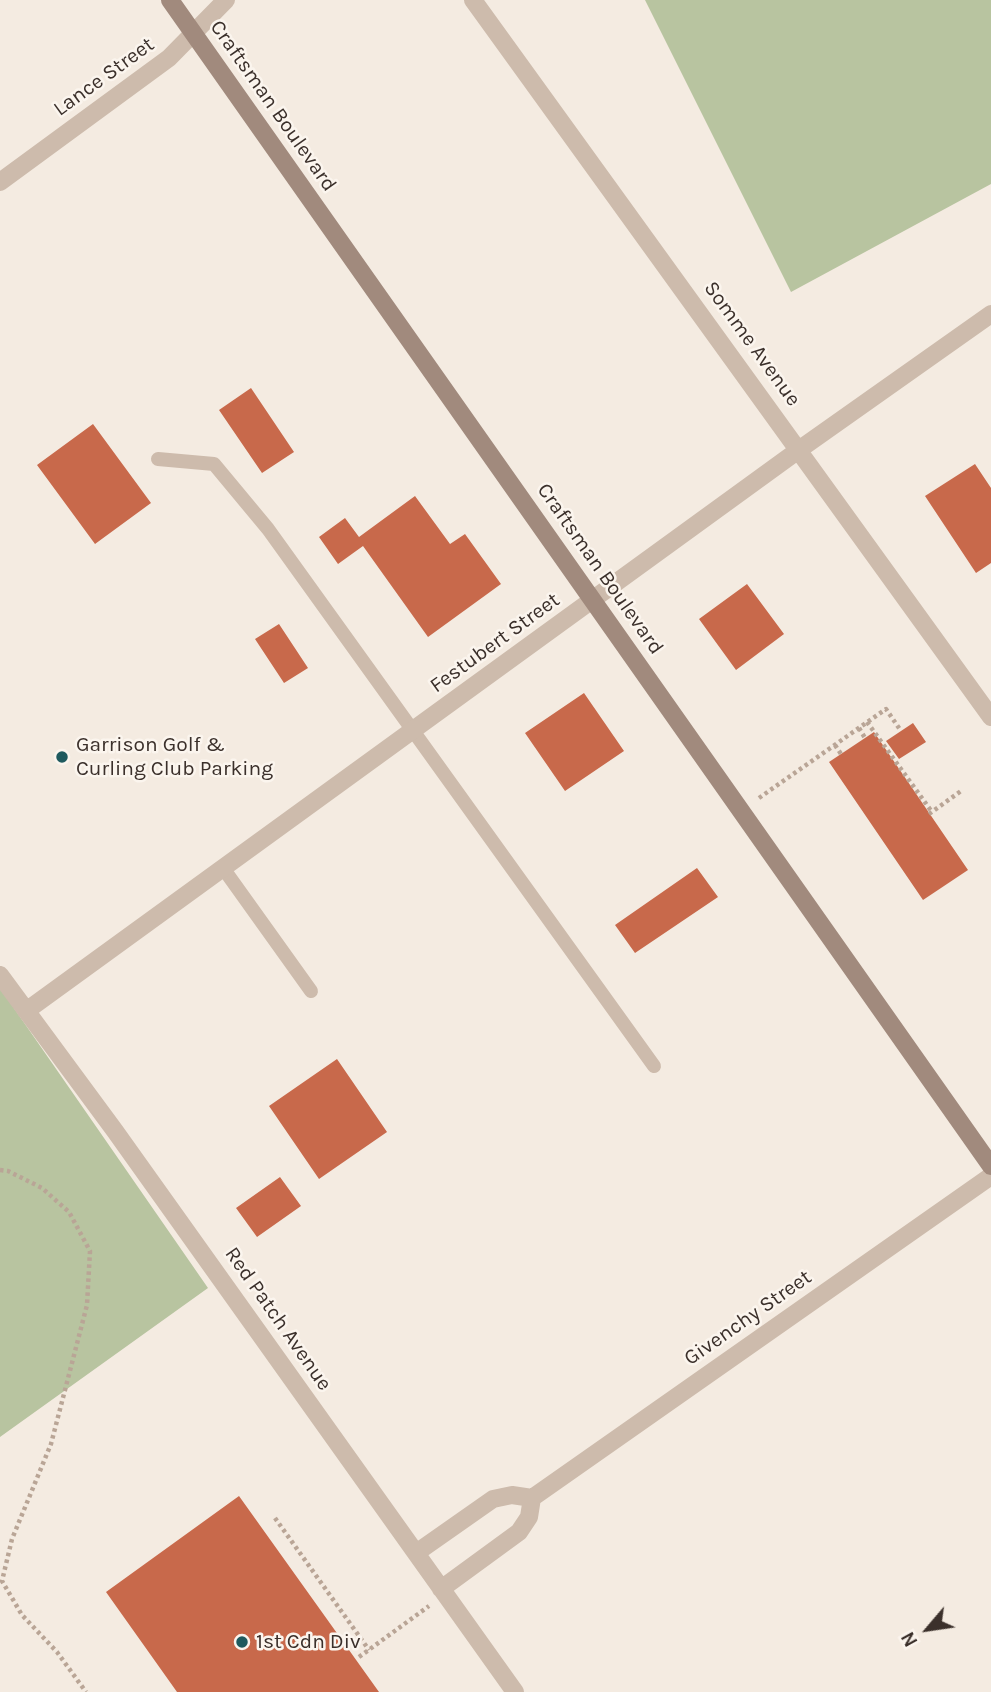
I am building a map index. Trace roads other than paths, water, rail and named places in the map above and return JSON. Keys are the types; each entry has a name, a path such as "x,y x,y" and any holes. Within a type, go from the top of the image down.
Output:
{"street":[{"name":"Craftsman Boulevard","path":"170,0 991,1166"},
{"name":"Lance Street","path":"0,181 169,58 226,0"},
{"name":"Somme Avenue","path":"473,0 800,449 991,717"},
{"name":"Festubert Street","path":"26,1011 800,449 991,314"},
{"name":"Red Patch Avenue","path":"0,975 115,1131 515,1692"},
{"name":"Givenchy Street","path":"532,1497 991,1177"},
{"path":"416,1553 493,1499 512,1495 532,1497 528,1517 519,1532 443,1591"}],"lane":[{"path":"158,459 214,464 268,529 654,1066"},
{"path":"223,869 310,991"}],"place":[{"name":"Garrison Golf & Curling Club Parking","path":"62,757"},
{"name":"1st Cdn Div","path":"242,1642"}]}
